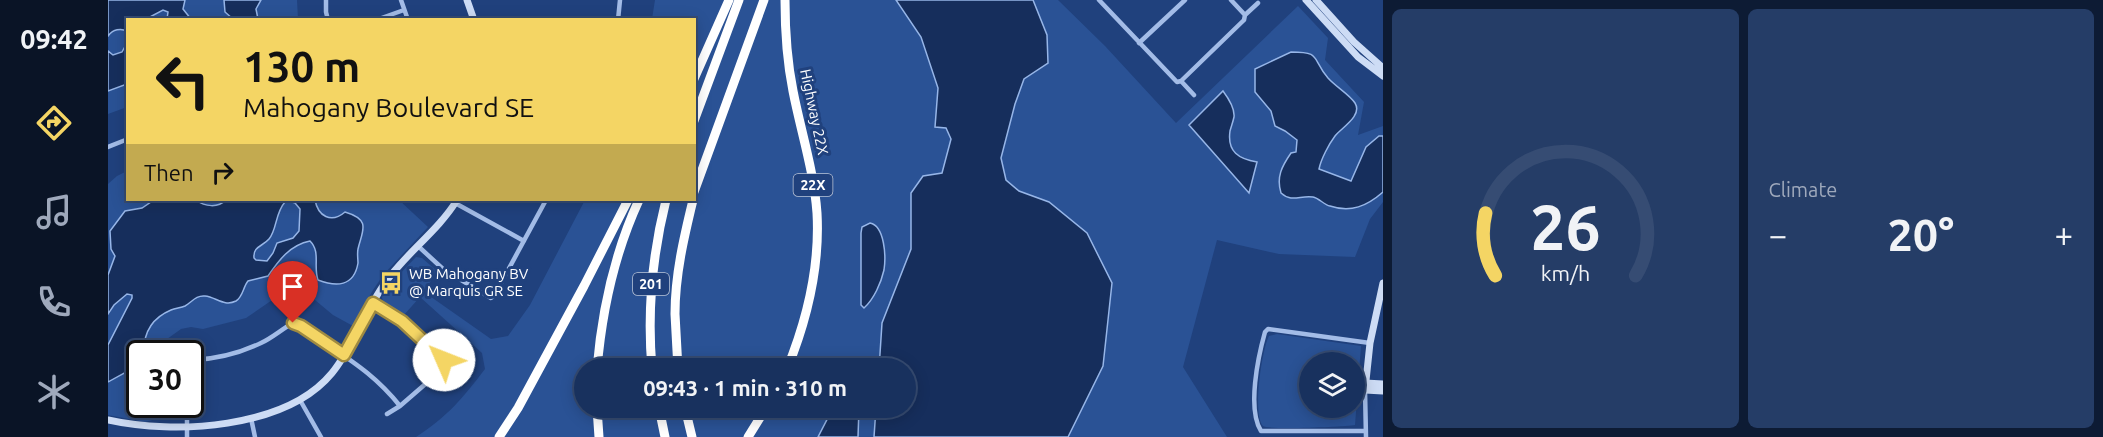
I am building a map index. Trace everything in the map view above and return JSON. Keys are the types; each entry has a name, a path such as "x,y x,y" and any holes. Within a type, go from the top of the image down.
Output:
{"highway":[{"path":"696,74 729,0"},
{"path":"696,116 739,0"},
{"path":"696,187 764,0"},
{"name":"Highway 22X","path":"785,0 788,62 811,169 817,214 812,288 802,328 791,358"},
{"path":"499,437 518,408 627,201"},
{"path":"598,358 608,287 618,253 639,201"},
{"name":"201","path":"651,358 650,288 656,238 666,201"},
{"name":"201","path":"677,358 675,313 678,274 682,243 693,201"},
{"path":"598,418 599,437"},
{"path":"661,418 665,437"},
{"path":"687,418 692,437"},
{"path":"748,437 760,418"}],"street":[{"path":"326,0 328,18"},
{"path":"400,0 407,18"},
{"path":"467,0 473,18"},
{"path":"618,18 620,0"},
{"path":"1099,0 1177,82 1182,81 1241,24 1245,15 1257,3"},
{"path":"1139,43 1185,0"},
{"path":"1231,0 1245,15"},
{"path":"1306,0 1358,57 1383,76"},
{"path":"1316,0 1354,42 1383,68"},
{"path":"382,18 404,10"},
{"path":"1182,81 1194,95"},
{"path":"108,147 126,140"},
{"path":"108,420 142,426 186,428 251,418 280,410 300,400 327,379 394,272 456,201 524,241"},
{"path":"418,246 443,269 491,298 494,297 545,201"},
{"path":"1365,387 1370,343 1383,283"},
{"path":"373,303 402,321 444,360 445,367 400,406 387,414"},
{"path":"204,359 254,346 293,323 301,326 373,376 400,406"},
{"path":"1365,418 1365,434 1261,431 1256,415 1255,375 1264,332 1268,329 1370,343"},
{"path":"1365,387 1383,384"},
{"path":"1365,387 1383,391"},
{"path":"300,400 321,437"},
{"path":"186,418 187,437"},
{"path":"251,418 255,437"}],"shaded area":[{"path":"108,0 297,0 298,18 126,18 126,107 108,114"},
{"path":"108,0 185,0 183,9 190,18 167,18 168,12 163,10 148,18 126,18 126,31 117,30 108,36"},
{"path":"224,0 261,0 256,9 258,18 232,18 225,12"},
{"path":"655,0 1058,0 1105,46 1176,123 1298,6 1328,38 1325,60 1364,102 1358,135 1383,126 1383,202 1370,219 1355,257 1279,254 1217,240 1183,367 1227,437 416,437 454,406 485,369 482,353 420,297 403,316 383,303 382,297 392,282 416,257 422,258 437,271 424,292 491,339 508,336 530,305 584,201 696,201 696,18 652,18"},
{"path":"896,0 1033,0 1047,35 1048,63 1024,79 1001,158 1006,180 1019,191 1049,202 1087,233 1112,283 1103,366 1068,437 874,437 875,418 916,418 916,358 880,358 882,323 911,249 911,193 923,176 942,173 951,139 946,128 935,127 938,88 921,37"},
{"path":"126,45 126,84 108,91 108,51 113,55 122,52"},
{"path":"1291,52 1307,53 1315,57 1328,78 1355,103 1357,108 1354,117 1330,143 1319,169 1351,181 1366,147 1379,136 1383,136 1383,192 1371,201 1358,207 1345,209 1328,205 1313,197 1289,198 1281,193 1279,182 1281,172 1291,153 1296,152 1297,140 1275,126 1271,111 1255,92 1255,69"},
{"path":"1223,91 1234,110 1230,131 1232,149 1245,159 1257,162 1249,193 1189,125"},
{"path":"126,172 126,201 400,201 428,227 384,274 353,326 333,315 309,295 290,292 278,296 246,318 203,329 191,327 181,329 167,340 126,340 126,418 156,418 145,422 108,415 108,184"},
{"path":"152,201 198,201 211,206 224,201 289,201 315,201 322,214 330,218 340,216 345,212 359,219 363,227 356,271 348,281 331,284 318,280 313,245 310,241 303,243 286,254 268,276 248,281 236,301 228,303 202,296 185,306 164,313 150,327 145,340 126,340 126,372 108,382 108,345 132,298 132,295 127,294 114,305 108,314 108,275 115,256 111,249 110,231 125,211 142,208","holes":["289,201 295,203 300,209 299,231 293,238 277,243 267,261 256,260 255,251 272,235 282,206"]},
{"path":"870,223 875,225 882,236 885,264 877,290 864,308 861,305 861,233 862,227"},
{"path":"1277,334 1361,346 1361,352 1299,352 1299,418 1356,418 1355,425 1291,428 1263,426 1258,409 1258,396 1269,336"},
{"path":"828,418 859,418 858,437 818,437"}],"place":[{"name":"WB Mahogany BV @ Marquis GR SE","path":"391,283"}],"route":[{"path":"293,323 344,355 373,303 402,321 444,360"}]}
